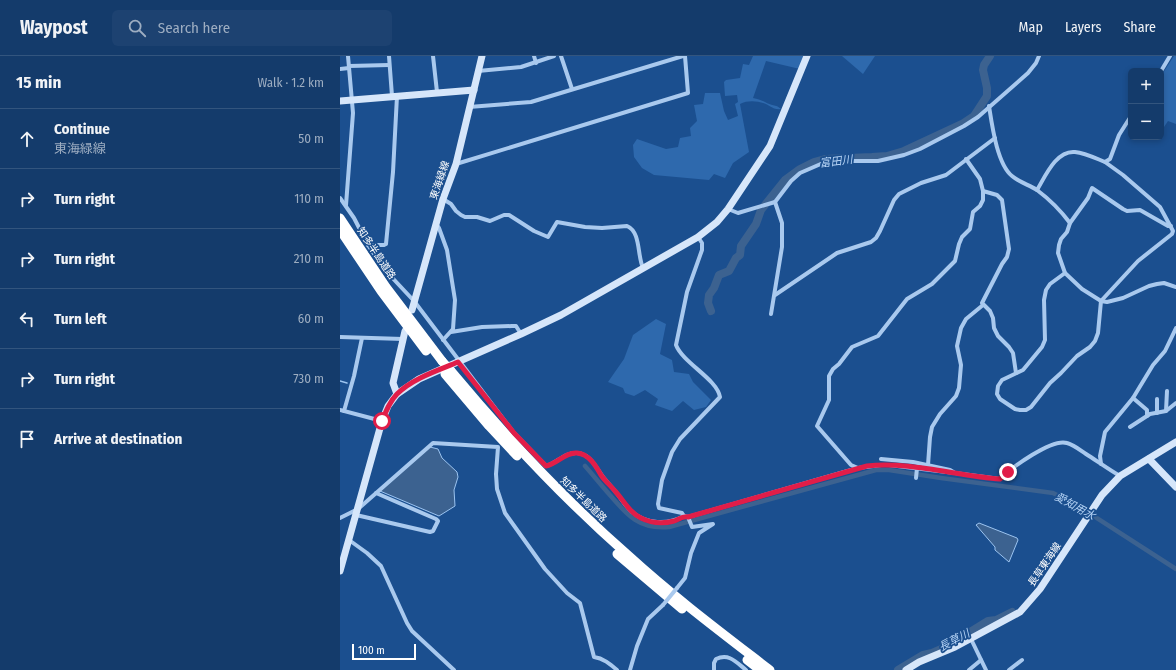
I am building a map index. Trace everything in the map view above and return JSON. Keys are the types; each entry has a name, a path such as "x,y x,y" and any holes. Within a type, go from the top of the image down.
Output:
{"highway":[{"name":"知多半島道路","path":"340,218 390,293 440,363"},
{"name":"知多半島道路","path":"340,230 381,291 511,450 593,532 659,591 754,669"},
{"name":"知多半島道路","path":"448,373 558,490 597,528 669,591 770,670"},
{"path":"750,655 776,670"}],"main road":[{"name":"東海緑線","path":"412,310 443,199 456,164 482,56"},
{"path":"340,571 350,540 382,421 388,406 398,394 419,379 561,315 698,237 716,222 728,209 770,146 807,56"},
{"path":"340,101 474,90"},
{"path":"398,394 393,383 405,331"},
{"name":"長草東海線","path":"906,670 919,662 937,656 971,639 1020,612 1040,589 1102,495 1120,476 1176,442"},
{"path":"1149,459 1176,487"}],"street":[{"path":"346,205 353,113 348,56"},
{"path":"368,244 386,244 393,172 395,96 389,65 389,56"},
{"path":"433,56 437,92"},
{"path":"534,56 536,63"},
{"path":"478,71 512,68 536,63 547,57 554,56"},
{"path":"561,56 572,89"},
{"path":"456,164 688,93 684,56 531,102 469,107"},
{"path":"728,209 738,213 775,202 791,180 800,173 823,163 833,161 878,161 904,155 920,149 978,117 1028,73 1036,63 1039,56"},
{"path":"1163,68 1170,56"},
{"path":"340,69 349,67 389,65"},
{"path":"989,106 994,138 1000,157 1011,176 1037,190 1063,213 1070,223"},
{"path":"1105,162 1110,159 1119,135 1128,121"},
{"path":"775,294 837,253 871,242 878,234 894,200 899,194 921,182 946,175 994,138"},
{"path":"1037,190 1056,160 1070,151 1076,152 1105,162 1133,183 1160,207 1175,231 1138,261 1101,301 1098,333 1095,341 1090,347 1076,356 1050,383 1031,407 1026,410 1015,409 1000,399 997,394 998,386 1002,380 1024,370 1042,347 1045,340 1044,300 1046,290 1050,284 1065,273"},
{"path":"858,468 851,465 817,426 829,400 829,376 833,369 839,364 852,347 878,336 907,299 932,284 945,269 955,261 962,237 970,229 973,212 981,203 983,191 980,179 966,159"},
{"path":"1171,226 1168,226 1140,210 1127,211 1092,188 1088,198 1070,223 1067,232 1061,239 1058,253 1065,273 1082,289 1101,301 1107,302 1116,300 1157,284 1164,283 1176,287"},
{"path":"928,465 932,427 940,414 956,396 958,388 961,364 957,346 961,328 966,319 983,305 982,302 1007,257 1009,249 1002,200 997,195 983,191"},
{"path":"340,198 346,205 368,244 385,270 414,301 458,362 514,433 546,466 566,455 581,454 594,463 601,475 621,500 637,515 651,521 671,521 858,468 881,465 917,468 1000,479 1010,470 1046,446 1056,442 1072,445 1120,476"},
{"path":"443,199 451,204 458,213 465,217 490,221 504,215 509,215 534,231 548,237 557,222 585,227 630,227 635,234 643,268"},
{"path":"771,314 782,247 782,223 775,202"},
{"path":"436,224 439,228 447,250 454,300 454,329 443,340"},
{"path":"630,670 637,646 648,619 663,605 685,578 691,553 699,533 713,524 692,527 682,513 659,508 658,504 664,475 672,452 680,439 720,397 710,382 680,352 676,345 687,292 702,250 702,243 698,237"},
{"path":"983,305 990,311 994,328 998,336 1010,347 1013,353 1016,373"},
{"path":"451,332 482,327 516,326 521,334"},
{"path":"1101,464 1100,456 1105,432 1133,398 1153,365 1165,350 1176,328"},
{"path":"340,337 403,339"},
{"path":"362,338 342,411 382,421"},
{"path":"1166,411 1167,391"},
{"path":"1133,398 1147,410"},
{"path":"1157,413 1158,399"},
{"path":"1147,404 1147,416"},
{"path":"1130,426 1147,416 1166,411 1176,404"},
{"path":"340,518 357,512 432,443 498,447 496,474 497,489 505,513 545,569 567,593 580,603 594,657 606,661 617,670"},
{"path":"881,459 928,465 950,470 955,473"},
{"path":"916,478 917,468"},
{"path":"357,512 430,532 433,531 438,521 436,519 376,493"},
{"path":"350,540 381,566 412,631 454,670"},
{"path":"971,639 986,670"},
{"path":"714,670 714,663 716,659 728,656 754,669"},
{"path":"968,670 981,660"},
{"path":"1009,670 1022,660"}],"shaded area":[{"path":"753,56 805,56 800,69 766,61 753,98 777,106 781,109 775,109 766,104 750,101 740,104 749,152 733,163 725,178 714,174 709,180 654,175 642,168 634,157 633,145 637,139 666,149 678,147 680,138 691,136 690,128 697,121 694,105 703,104 705,93 720,93 724,111 728,120 738,116 735,104 738,102 737,95 725,96 724,82 726,80 740,78 743,64 749,65"},
{"path":"842,56 875,56 863,74"},
{"path":"1174,56 1176,56 1176,124 1168,121 1164,127 1164,104 1164,71"},
{"path":"656,319 666,324 660,354 672,360 674,372 689,374 693,382 711,400 706,407 694,410 683,401 672,411 655,405 658,399 645,390 634,396 625,393 623,388 608,382 624,359 633,335"},
{"path":"430,447 438,449 442,458 457,472 458,477 454,490 455,506 439,516 380,491"},
{"path":"979,523 1017,538 1018,540 1009,562 995,550 995,547 976,525"}],"waterway":[{"name":"富田川","path":"711,311 708,303 709,295 714,288 719,275 729,271 736,258 740,255 741,246 756,224 761,210 785,180 800,169 814,162 825,159 887,156 904,151 962,124 974,116 987,96 987,88 983,70 984,65 990,56"},
{"path":"340,381 347,383"},
{"name":"愛知用水","path":"585,466 616,502 634,520 650,526 659,527 669,527 876,470 889,470 1053,493 1075,504 1176,569"},
{"name":"長草川","path":"898,670 923,655 946,647 988,621 996,620 1012,612"}],"route":[{"path":"382,421 388,406 407,386 419,379 458,362 514,433 546,466 566,455 573,453 581,454 594,463 601,475 632,512 642,518 660,522 680,519 684,516 688,517 867,466 896,465 1000,479 1008,472"}]}
